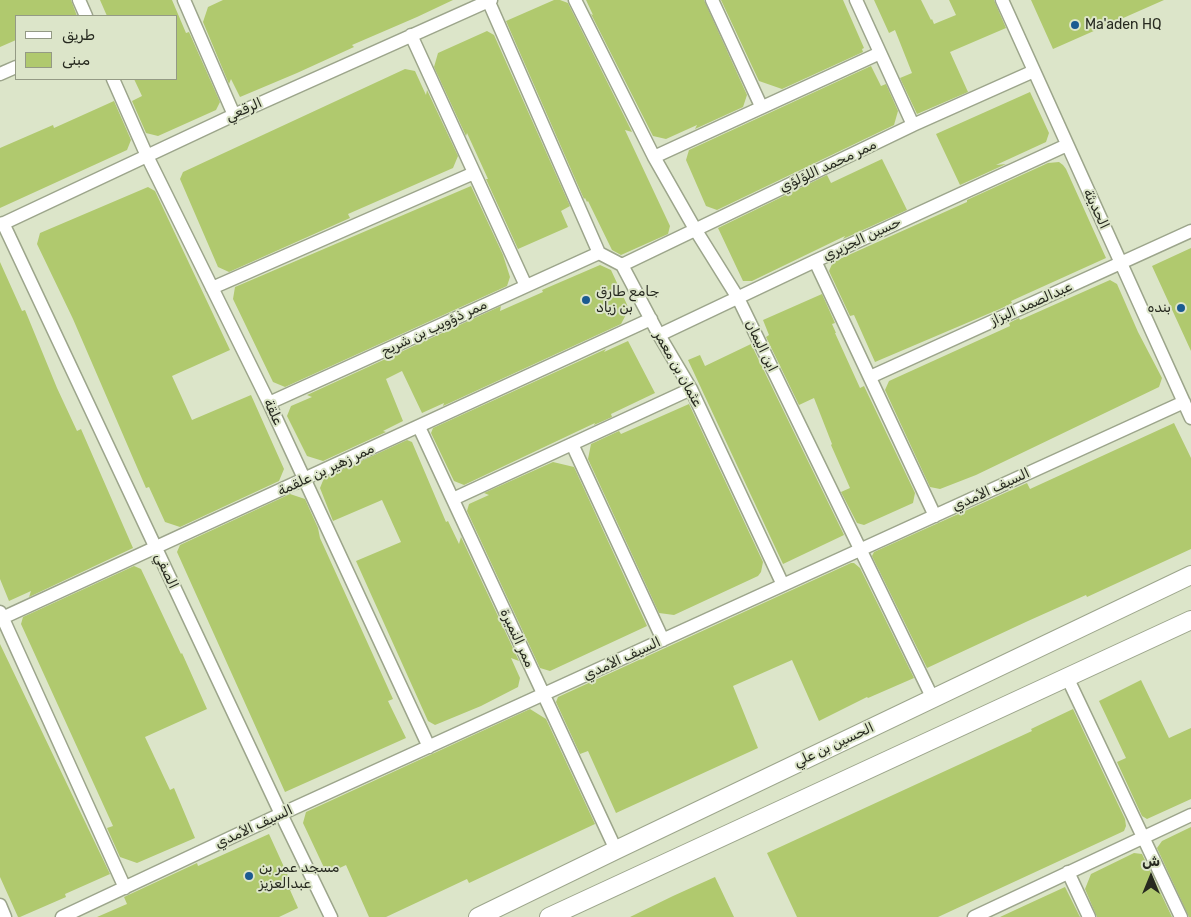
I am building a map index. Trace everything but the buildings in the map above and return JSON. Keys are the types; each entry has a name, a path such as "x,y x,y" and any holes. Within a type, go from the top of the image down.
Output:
{"street":[{"path":"79,0 86,15"},
{"path":"489,0 599,253 622,264"},
{"name":"الرقعي","path":"1,224 234,115 489,0"},
{"name":"ابن اليمان","path":"575,0 654,157 695,229 738,298 933,699"},
{"path":"712,0 761,106"},
{"path":"856,0 913,125"},
{"name":"الحديثة","path":"1002,0 1191,418"},
{"path":"188,1 234,115"},
{"path":"411,36 526,286"},
{"path":"654,157 761,106 880,53"},
{"path":"0,74 15,67"},
{"name":"ممر محمد اللؤلؤي","path":"622,264 913,125 1034,71"},
{"name":"علقة","path":"113,80 147,156 269,403 429,747"},
{"name":"حسين الجزيري","path":"659,335 1066,145"},
{"path":"212,288 474,173"},
{"name":"الصفي","path":"1,224 331,917"},
{"name":"عبدالصمد البزاز","path":"870,377 1191,231"},
{"name":"ممر ذؤويب بن شريح","path":"269,403 599,253"},
{"path":"815,261 935,516"},
{"name":"عثمان بن معمر","path":"622,264 659,335 691,389 783,585"},
{"name":"ممر زهير بن علقمة","path":"1,616 304,480 651,319"},
{"path":"453,499 691,389"},
{"name":"السيف الأمدي","path":"62,917 281,814 1184,402"},
{"name":"ممر النميرة","path":"419,427 616,850"},
{"path":"572,444 663,640"},
{"name":"الحسين بن علي","path":"478,917 1191,575"},
{"path":"1,616 125,888"},
{"path":"549,917 1191,620"},
{"path":"1067,677 1181,917"},
{"path":"974,917 1191,815"},
{"path":"1068,872 1089,917"},
{"path":"0,905 5,917"}],"place":[{"name":"Ma'aden HQ","path":"1075,25"},
{"name":"جامع طارق بن زياد","path":"586,300"},
{"name":"بنده","path":"1181,308"},
{"name":"مسجد عمر بن عبدالعزيز","path":"249,876"}]}
